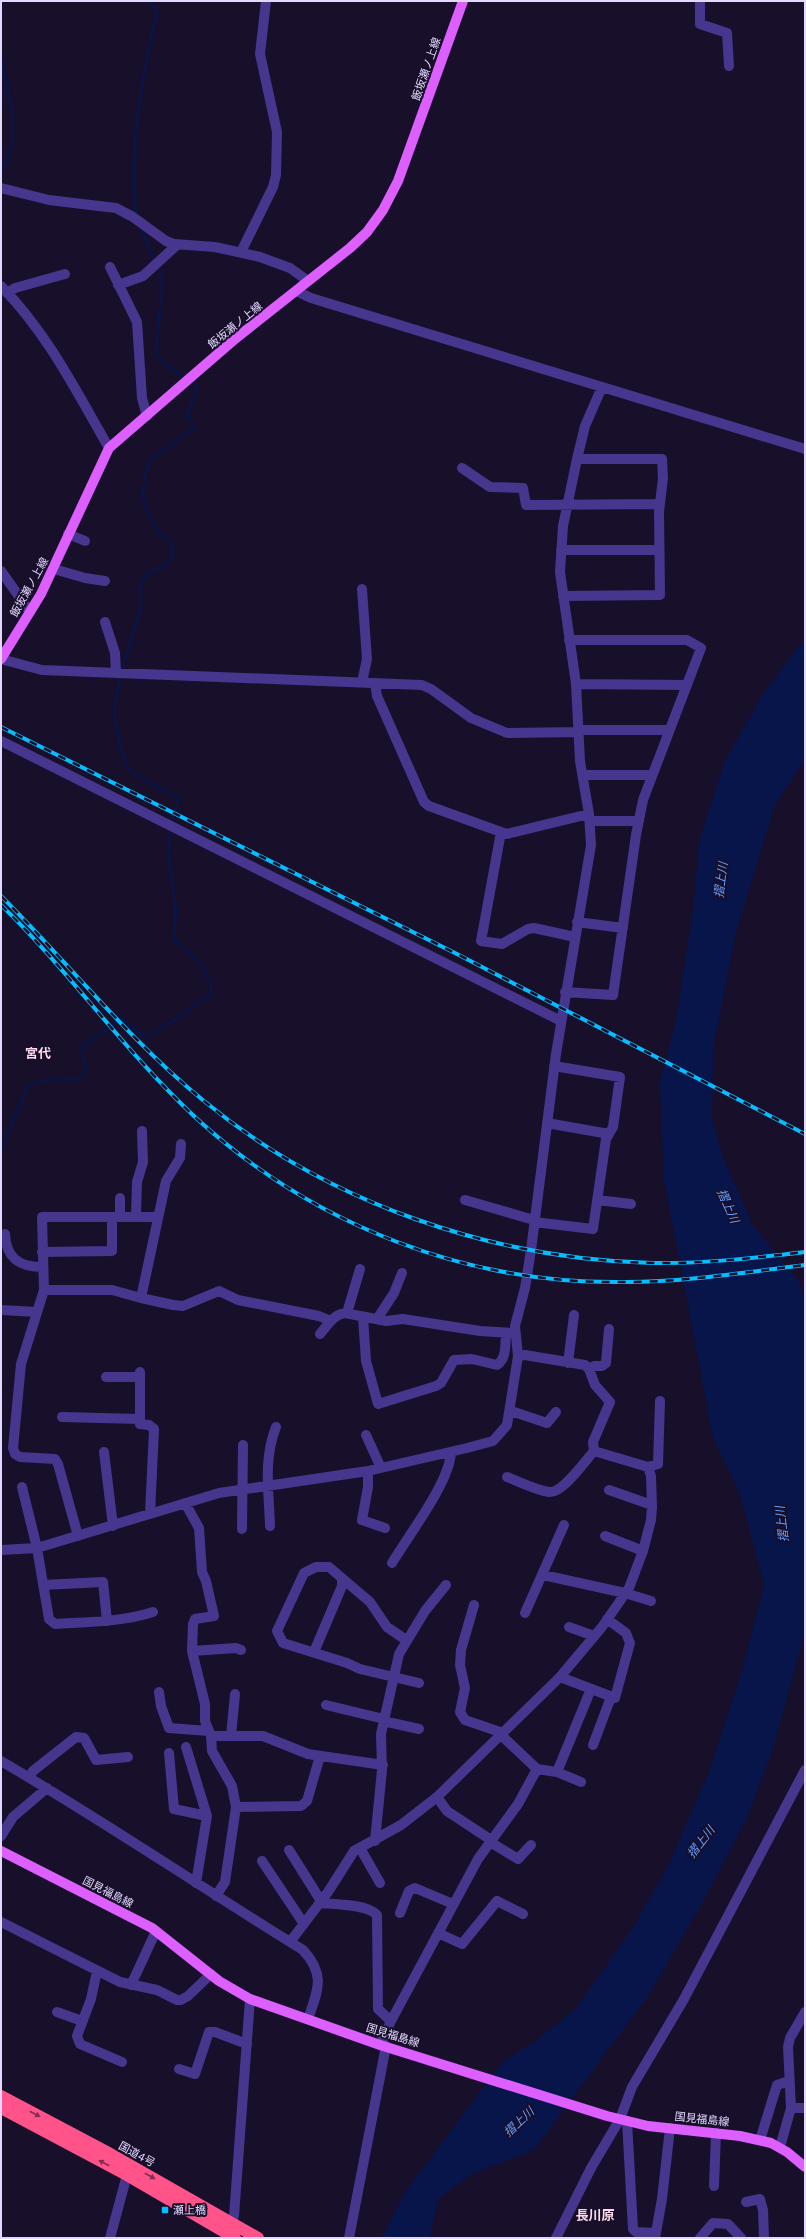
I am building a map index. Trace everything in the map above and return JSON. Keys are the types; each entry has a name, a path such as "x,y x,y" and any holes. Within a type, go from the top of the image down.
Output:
{"highway":[{"name":"国道4号","path":"1,2096 105,2151 232,2231"},
{"name":"国道4号","path":"1,2108 232,2231 258,2238"}],"main road":[{"name":"飯坂瀬ノ上線","path":"1,659 54,569 68,534 86,501 109,448 235,339 350,248 367,232 383,210 409,154 463,1"},
{"name":"国見福島線","path":"1,1851 156,1931 211,1974 250,1999 383,2045 606,2116 648,2126 716,2133 760,2140 780,2147 805,2167"}],"street":[{"path":"241,252 273,187 276,175 277,127 260,54 266,1"},
{"path":"700,1 700,24 727,33 729,66"},
{"path":"1,188 49,200 116,208 133,216 166,241 178,244 214,247 241,252 278,262 290,268 308,281"},
{"path":"118,286 143,276 178,244"},
{"path":"110,267 137,322 142,398 147,416"},
{"path":"4,289 15,288 66,274"},
{"path":"4,289 42,336 67,371 109,448"},
{"path":"296,291 310,298 805,449"},
{"path":"363,1317 366,1361 378,1404 436,1386 441,1383 454,1360 472,1359 497,1365 501,1362 505,1355 510,1333 525,1288 565,992 591,845 590,818 578,731 576,684 562,596 560,572 561,550 577,459 585,426 602,387"},
{"path":"562,596 660,595 659,550 660,504 663,478 662,459 577,459"},
{"path":"462,468 490,487 523,488 526,505 660,504"},
{"path":"68,534 85,541"},
{"path":"561,550 659,550"},
{"path":"54,569 85,578 105,581"},
{"path":"1,571 30,612"},
{"path":"362,589 367,659 362,682"},
{"path":"105,622 115,653 116,672"},
{"path":"565,992 613,995 643,800 701,648 687,640 569,640"},
{"path":"1,659 42,670 422,685 431,689 471,718 507,733 670,730"},
{"path":"375,683 377,696 424,802 429,806 507,834 590,818 639,821"},
{"path":"576,684 687,685"},
{"path":"1,741 561,1021"},
{"path":"583,775 652,775"},
{"path":"501,832 481,942 502,944 528,929 534,928 575,937"},
{"path":"577,922 623,928"},
{"path":"465,1200 534,1221 593,1229 606,1139 613,1127 620,1077 554,1066"},
{"path":"547,1123 609,1134"},
{"path":"136,1216 137,1182 143,1162 142,1131"},
{"path":"141,1298 168,1176 180,1158 181,1144"},
{"path":"42,1252 112,1251 120,1198"},
{"path":"597,1200 631,1204"},
{"path":"78,1536 58,1464 55,1460 48,1457 20,1457 15,1454 13,1448 22,1364 44,1290 42,1217 158,1217"},
{"path":"5,1234 6,1249 13,1257 23,1264 43,1266"},
{"path":"346,1313 360,1269"},
{"path":"378,1320 394,1293 402,1273"},
{"path":"44,1290 112,1290 141,1298 183,1306 219,1291 238,1300 319,1316 331,1321"},
{"path":"1,1310 37,1312"},
{"path":"320,1334 340,1313 378,1320 412,1320 480,1331 510,1333"},
{"path":"568,1363 574,1315"},
{"path":"589,1369 594,1366 602,1366 606,1363 609,1329"},
{"path":"1,1550 37,1548 219,1493 368,1472 492,1441 507,1425 511,1411 518,1356 510,1333"},
{"path":"507,1477 544,1491 556,1491 565,1484 594,1451 593,1442 610,1402 595,1385 589,1369 585,1366 525,1355 518,1356"},
{"path":"106,1377 140,1374 140,1424 149,1425 154,1430 150,1514"},
{"path":"594,1451 648,1467 658,1464 660,1401"},
{"path":"511,1411 547,1424 556,1412"},
{"path":"62,1417 140,1419"},
{"path":"270,1526 267,1486 269,1443 276,1427"},
{"path":"366,1435 380,1468"},
{"path":"242,1529 243,1445"},
{"path":"104,1452 113,1526"},
{"path":"392,1563 441,1485 451,1459 451,1452"},
{"path":"290,1942 320,1902 354,1851 375,1841 401,1825 437,1797 560,1677 607,1619 625,1593 635,1575 643,1551 651,1520 652,1505 652,1476 648,1467"},
{"path":"368,1472 368,1487 362,1520 385,1528"},
{"path":"22,1486 37,1548 49,1619 55,1624 107,1621 133,1618 154,1612"},
{"path":"609,1490 652,1505"},
{"path":"185,1503 199,1528 202,1572 214,1616 195,1619 193,1624 192,1651 205,1704 205,1721 210,1734 212,1751 232,1786 236,1806 225,1882 216,1896"},
{"path":"525,1613 564,1525"},
{"path":"605,1536 643,1551"},
{"path":"406,1640 387,1626 370,1602 342,1580 335,1570 329,1567 316,1567 304,1573 278,1631 283,1643 347,1663 360,1669 419,1683"},
{"path":"543,1575 625,1593 651,1601"},
{"path":"314,1652 342,1586 342,1580"},
{"path":"43,1585 103,1582 107,1621"},
{"path":"375,1841 383,1765 381,1734 398,1654 425,1611 446,1585"},
{"path":"474,1605 461,1650 460,1664 465,1688 460,1712 465,1720 502,1734 537,1770 557,1772 581,1782"},
{"path":"560,1677 615,1698 630,1643 626,1633 607,1619"},
{"path":"569,1627 594,1636"},
{"path":"192,1651 236,1648 241,1650"},
{"path":"557,1772 591,1689"},
{"path":"159,1692 160,1706 168,1728 210,1734 269,1738 289,1748 320,1756 383,1765"},
{"path":"231,1736 235,1694"},
{"path":"593,1745 611,1697"},
{"path":"326,1706 419,1729"},
{"path":"29,1778 33,1771 76,1737 84,1738 96,1760 128,1757"},
{"path":"186,1747 207,1816 196,1883"},
{"path":"169,1753 174,1809 207,1816"},
{"path":"236,1806 301,1806 307,1801 320,1756"},
{"path":"1,1761 134,1842 216,1896 303,1950 312,1960 317,1970 319,1985 308,2019"},
{"path":"349,2238 383,2045 391,2021 478,1859 518,1804 537,1770"},
{"path":"670,2128 662,2199 655,2236 636,2232 633,2229 624,2120 632,2087 684,1999 805,1770"},
{"path":"1,1836 13,1817 47,1788"},
{"path":"437,1797 447,1811 518,1858 531,1845"},
{"path":"360,1848 380,1883"},
{"path":"289,1850 320,1902"},
{"path":"262,1861 304,1924"},
{"path":"400,1913 409,1891 415,1888 453,1904"},
{"path":"438,1933 462,1944 497,1901 523,1914"},
{"path":"320,1902 356,1906 375,1912 377,1915 378,2009 391,2021"},
{"path":"1,1922 97,1971 131,1985 157,1990 181,2000 211,1974"},
{"path":"131,1985 156,1931"},
{"path":"97,1971 91,1999 77,2036 80,2044 122,2062"},
{"path":"232,2231 250,1999"},
{"path":"58,2012 82,2021"},
{"path":"780,2147 791,2108 788,2047 790,2038 805,2012"},
{"path":"179,2069 195,2074 209,2032 214,2032 247,2044"},
{"path":"760,2140 777,2085 789,2081"},
{"path":"791,2108 805,2108"},
{"path":"556,2238 591,2168 624,2120"},
{"path":"714,2186 716,2133"},
{"path":"110,2238 128,2175"},
{"path":"746,2202 760,2199 763,2210 764,2238"},
{"path":"700,2238 713,2223 728,2224 741,2238"}],"water":[{"name":"摺上川","path":"805,638 805,760 775,805 736,932 713,1049 712,1119 723,1157 752,1224 799,1282 805,1306 805,1631 773,1749 746,1820 711,1887 649,1995 534,2150 472,2174 438,2199 430,2238 382,2238 403,2195 503,2061 537,2040 576,2008 634,1926 670,1862 709,1772 741,1674 764,1585 741,1497 713,1437 664,1179 660,1082 676,1021 694,904 699,841 724,763 763,694"}],"waterway":[{"path":"137,215 134,195 135,140 147,56 156,15 155,7 149,1"},
{"path":"1,58 10,101 13,130 12,144 8,158 1,172"},
{"path":"140,226 155,262"},
{"path":"157,266 162,278 162,287 156,352 158,358 185,378"},
{"path":"121,671 139,614 143,580 149,573 162,567 170,561 173,556 171,542 158,532 145,506 143,495 145,474 150,460 195,427 187,416 197,389 197,386 191,381"},
{"path":"120,676 114,712 120,747 126,765 134,774 178,798 171,824"},
{"path":"1,1150 28,1086 42,1081 71,1079 85,1075 86,1067 81,1047 107,1030 121,1018 145,1037 173,1021 210,994 211,987 202,964 174,939 176,911 168,852 170,829"}],"railway":[{"path":"1,727 457,954 805,1134"},
{"path":"1,896 150,1053 204,1101 252,1137 304,1169 358,1196 414,1219 473,1237 532,1250 592,1259 652,1263 690,1263 805,1252"},
{"path":"1,905 51,957 145,1066 196,1118 242,1156 290,1189 342,1218 395,1241 451,1260 508,1273 567,1280 648,1282 716,1276 805,1265"}],"place":[{"name":"瀬上橋","path":"165,2210"}],"district":[{"name":"宮代","path":"38,1053"},
{"name":"長川原","path":"595,2215"}]}
